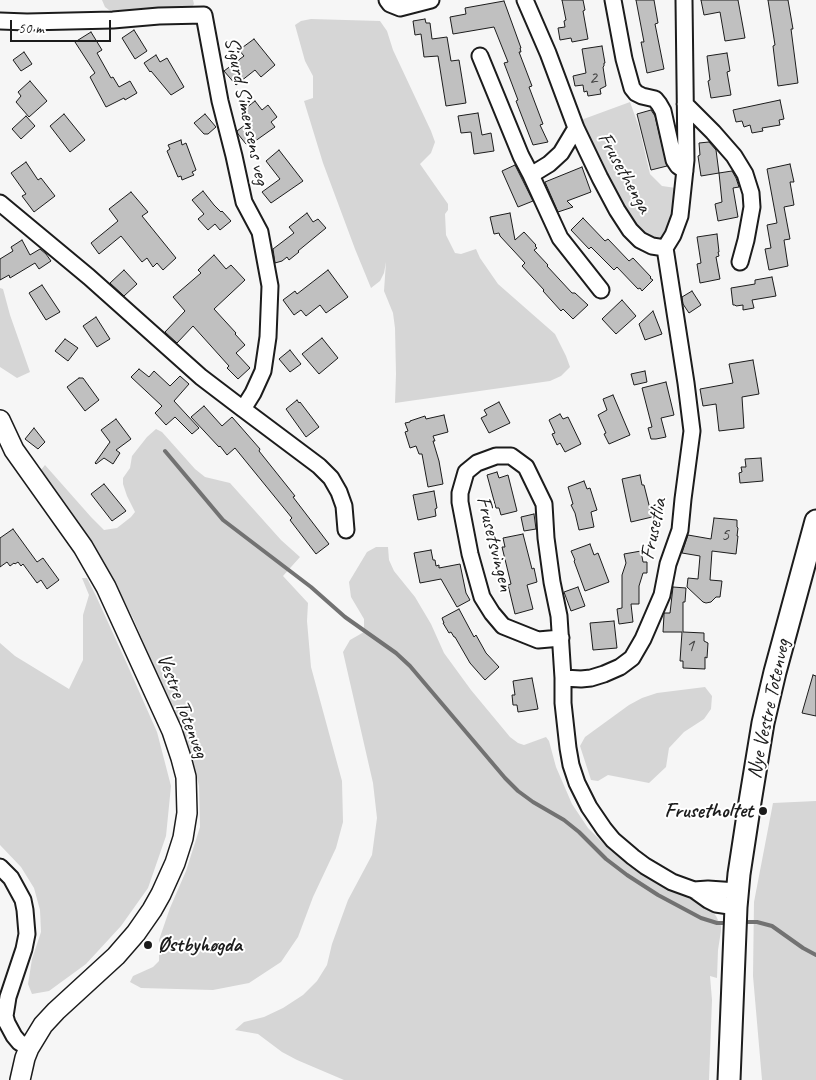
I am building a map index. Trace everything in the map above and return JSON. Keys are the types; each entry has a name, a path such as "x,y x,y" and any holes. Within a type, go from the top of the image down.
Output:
{"main road":[{"name":"Nye Vestre Totenveg","path":"729,1080 736,899 750,802 775,672 816,523"}],"street":[{"path":"387,0 390,4 400,8 431,0"},
{"name":"Frusethenga","path":"526,0 576,128 617,210 630,230 640,240 652,246 664,248 673,236 680,216 686,160 684,0"},
{"path":"613,0 624,60 632,88 642,96 655,98 659,104 663,111 674,160 678,166 685,170"},
{"name":"Sigurd Simensens veg","path":"0,20 27,22 113,20 204,15 220,101 244,202 260,232 270,286 268,337 263,371 253,394 242,409"},
{"path":"480,56 520,156 531,175 560,238 601,290"},
{"path":"685,104 734,156 745,174 752,207 740,262"},
{"name":"Frusethenga","path":"531,175 549,164 561,153 576,128"},
{"path":"0,203 89,277 201,377 320,466 331,478 339,492 344,506 346,530"},
{"name":"Frusetlia","path":"564,678 591,678 620,667 632,658 644,639 662,595 668,564 680,530 682,499 692,431 664,248"},
{"name":"Vestre Totenveg","path":"0,420 14,450 83,546 106,587 172,730 186,777 187,804 183,838 175,864 161,894 144,922 116,956 49,1018 28,1048 20,1080"},
{"name":"Frusetsvingen","path":"560,638 538,640 503,626 492,613 482,596 470,554 460,502 460,493 466,472 477,463 496,456 511,456 526,466 544,504 546,538 559,616 564,678"},
{"path":"564,678 562,702 569,757 577,783 589,807 609,834 633,857 660,876 694,890 708,889 736,899"},
{"path":"0,867 11,878 23,900 25,910 27,934 8,997 6,1016 7,1023 14,1036 28,1048"}],"shaded area":[{"path":"102,0 193,0 194,4 190,10 113,13 105,7"},
{"path":"311,19 380,21 387,31 393,50 435,142 431,153 420,164 448,204 448,210 445,214 446,235 455,253 461,254 476,249 498,284 555,334 570,367 561,376 550,381 395,403 395,328 393,313 384,291 386,262 380,281 371,288 323,163 304,101 313,98 313,76 305,61 295,25 301,21"},
{"path":"630,102 639,127 650,174 662,186 676,188 675,210 669,228 662,238 651,237 636,229 617,204 581,120"},
{"path":"0,288 3,289 30,372 17,378 0,367"},
{"path":"156,429 162,432 195,469 205,477 230,483 281,540 300,557 283,576 308,603 307,621 311,667 342,781 343,822 336,848 313,897 298,937 281,962 249,983 213,990 141,988 130,982 133,976 153,967 159,961 159,940 186,871 200,827 199,786 190,749 133,618 108,570 40,471 45,465 104,530 117,528 135,512 127,496 123,478 130,468 132,456"},
{"path":"376,547 388,547 389,560 394,571 415,597 431,624 444,653 471,690 510,737 524,745 546,737 549,741 556,767 572,804 588,828 610,850 640,873 699,901 707,906 716,916 721,926 721,931 717,978 710,976 712,1000 709,1080 344,1080 282,1052 258,1034 235,1030 244,1022 264,1017 283,1008 303,995 317,981 327,965 332,944 348,900 372,855 377,818 373,783 343,652 350,640 364,632 364,619 351,597 349,582 367,552"},
{"path":"82,578 87,578 96,596 157,732 171,786 166,836 148,888 121,926 86,964 49,991 32,994 28,984 32,959 41,932 40,910 34,888 21,867 0,845 0,643 15,656 69,689 83,660 83,615 89,595"},
{"path":"705,687 712,696 711,709 704,719 684,732 669,748 666,767 649,783 608,775 598,781 591,780 580,746 585,737 629,705 642,698 657,693"},
{"path":"816,801 816,1080 762,1080 753,976 754,902 773,803"}],"building":[{"path":"562,0 583,0 588,39 572,42 571,38 560,40 558,28 565,27 564,21 566,20"},
{"path":"636,0 654,0 658,23 655,24 664,69 647,73 641,42 644,42"},
{"path":"701,0 738,0 745,38 725,41 720,12 704,15"},
{"path":"768,0 788,0 798,83 778,86 773,46 775,45"},
{"path":"504,1 521,48 521,52 519,52 532,86 529,87 543,124 540,125 548,142 533,145 516,101 518,100 504,63 508,62 494,27 453,34 450,17 466,14 465,8"},
{"path":"425,19 426,23 430,23 432,39 447,37 451,61 459,60 466,103 446,106 438,56 424,57 421,34 415,35 413,21"},
{"path":"134,30 147,51 135,59 122,38"},
{"path":"91,32 102,50 97,53 111,78 113,77 119,87 130,81 137,93 106,107 90,77 95,73 75,42"},
{"path":"254,39 275,65 261,77 255,70 236,85 224,71 244,56 239,50"},
{"path":"602,46 606,86 600,89 601,94 588,96 587,91 584,92 583,85 575,86 573,76 586,73 582,49"},
{"path":"24,52 32,64 21,71 13,60"},
{"path":"727,53 730,71 727,72 731,95 711,98 707,56"},
{"path":"156,55 160,62 167,58 184,87 171,95 144,63"},
{"path":"30,81 47,101 29,117 16,102 21,96 18,92"},
{"path":"780,100 784,119 779,120 780,125 762,128 763,131 752,133 750,125 744,127 742,121 736,122 733,110"},
{"path":"255,101 262,110 268,105 277,117 271,122 275,127 251,144 250,141 246,144 237,131 249,122 241,112"},
{"path":"651,110 655,116 667,166 651,170 637,114"},
{"path":"478,113 482,135 491,133 494,151 474,154 471,132 461,133 458,116"},
{"path":"64,114 85,140 70,152 50,126"},
{"path":"205,114 216,127 208,134 204,134 194,123"},
{"path":"26,116 35,126 21,139 12,129"},
{"path":"181,140 182,145 186,143 196,170 192,172 194,175 182,180 181,176 178,177 167,151 170,149 168,145"},
{"path":"709,142 716,150 719,173 701,176 698,156 700,155 699,143"},
{"path":"279,150 303,181 271,203 262,192 280,179 266,161"},
{"path":"26,162 38,180 41,178 55,196 34,212 22,196 26,194 11,173"},
{"path":"790,164 794,182 790,182 794,205 784,207 790,239 784,240 788,266 769,270 765,249 771,248 767,225 777,223 767,169"},
{"path":"515,165 533,201 518,207 502,171"},
{"path":"582,167 591,192 567,201 573,207 558,212 545,182"},
{"path":"732,171 739,187 733,188 738,217 718,221 715,204 722,202 719,173"},
{"path":"203,191 214,205 231,221 220,230 215,224 208,230 198,219 204,214 192,200"},
{"path":"131,192 148,212 142,216 176,258 163,270 157,263 153,267 147,258 142,262 121,236 99,254 91,243 118,221 109,209"},
{"path":"307,213 313,222 318,219 326,228 289,260 287,257 275,263 273,249 294,233 289,227"},
{"path":"510,213 515,240 524,232 536,245 537,248 534,250 547,266 572,293 575,293 588,305 573,319 563,309 561,311 543,291 522,266 525,263 499,233 494,234 490,217"},
{"path":"583,218 605,241 608,239 629,261 633,258 651,277 653,280 642,291 617,267 614,270 591,247 589,249 571,230"},
{"path":"717,234 719,256 716,257 720,279 700,283 697,264 701,263 697,237"},
{"path":"22,240 30,255 40,249 51,261 39,269 35,263 10,278 9,275 0,280 0,259 13,251 11,247"},
{"path":"214,255 226,269 231,265 245,280 214,309 245,345 236,353 250,368 238,379 227,368 229,366 193,326 177,343 165,332 185,311 173,297 201,273 198,270"},
{"path":"124,270 137,284 124,296 110,283"},
{"path":"328,270 348,297 326,313 320,305 306,316 301,310 294,315 283,300 295,291 297,294"},
{"path":"772,277 776,296 752,300 754,308 743,310 743,305 733,305 731,288 755,284 755,280"},
{"path":"42,285 60,312 46,320 29,293"},
{"path":"692,291 701,305 689,313 683,304 682,297"},
{"path":"622,300 636,316 616,334 602,319"},
{"path":"653,311 662,334 645,340 639,324"},
{"path":"96,317 110,339 97,347 83,326"},
{"path":"322,338 338,358 319,374 302,354"},
{"path":"65,339 78,348 68,361 55,351"},
{"path":"290,350 301,364 290,372 279,359"},
{"path":"753,360 759,394 742,397 744,428 719,431 716,404 703,406 700,389 733,383 729,364"},
{"path":"139,369 149,377 154,371 170,386 180,376 189,384 174,401 199,428 192,434 175,417 166,425 155,413 162,406 131,377"},
{"path":"645,371 647,382 634,385 631,374"},
{"path":"79,378 83,378 99,400 85,411 67,387"},
{"path":"666,382 674,415 661,418 666,437 651,439 648,428 652,427 642,388"},
{"path":"613,395 630,435 609,444 598,415 607,410 603,399"},
{"path":"297,400 319,427 306,437 286,409"},
{"path":"499,402 510,423 489,433 481,418 487,415 484,410"},
{"path":"204,406 222,426 232,417 260,449 259,451 295,496 293,497 329,544 316,554 290,520 292,518 235,448 227,455 191,417"},
{"path":"560,414 563,419 568,417 581,444 565,452 560,443 557,445 552,434 555,433 549,420"},
{"path":"444,415 448,432 433,436 443,484 428,487 422,454 419,454 416,446 410,448 405,432 408,431 405,423 425,416 426,419"},
{"path":"116,419 131,439 116,450 120,453 113,464 104,458 96,464 110,442 101,430"},
{"path":"34,428 45,442 38,449 25,439"},
{"path":"761,458 763,481 740,483 739,473 742,472 741,467 746,467 745,459"},
{"path":"497,472 499,478 508,475 517,511 501,515 499,508 496,508 487,475"},
{"path":"640,475 652,517 631,522 622,479"},
{"path":"584,481 587,489 590,488 597,510 591,512 594,527 579,530 571,505 573,504 568,487"},
{"path":"104,484 126,511 112,521 91,494"},
{"path":"434,491 437,508 435,509 436,516 418,520 413,495"},
{"path":"534,514 536,529 524,531 521,517"},
{"path":"714,518 737,520 738,536 736,554 712,551 710,580 722,581 720,597 716,597 711,602 706,603 687,587 688,578 698,579 700,556 682,553 688,535 711,539"},
{"path":"13,529 37,562 43,558 59,580 47,589 41,580 37,583 23,564 21,566 18,562 10,566 7,562 0,567 0,538"},
{"path":"523,534 537,582 527,585 533,609 515,614 508,585 511,584 502,547 505,547 503,538"},
{"path":"590,544 594,555 598,553 609,582 585,591 571,551"},
{"path":"431,550 433,560 435,560 436,566 439,565 439,568 460,564 466,593 470,600 457,607 441,579 420,583 414,553"},
{"path":"641,551 643,562 647,562 647,573 643,573 639,586 639,604 631,604 633,622 619,624 617,609 622,608 622,575 626,563 624,554"},
{"path":"578,587 585,606 571,611 564,592"},
{"path":"673,587 686,588 685,602 683,602 683,632 704,633 704,641 708,643 705,669 683,668 683,661 680,661 682,632 663,632 664,613 670,613"},
{"path":"459,609 474,637 476,635 486,653 499,667 485,680 470,663 455,637 451,632 449,633 443,623 442,618"},
{"path":"614,621 617,648 593,650 590,623"},
{"path":"813,675 816,676 816,716 802,713"},
{"path":"532,678 538,709 518,712 517,705 513,705 512,695 515,695 513,681"}],"waterway":[{"path":"165,451 223,520 311,587 345,617 396,653 410,666 518,791 564,820 606,859 658,895 701,918 717,923 729,923"},
{"path":"743,922 757,922 772,926 816,955"}],"place":[{"name":"Frusetholtet","path":"763,811"},
{"name":"Østbyhøgda","path":"148,945"}]}
